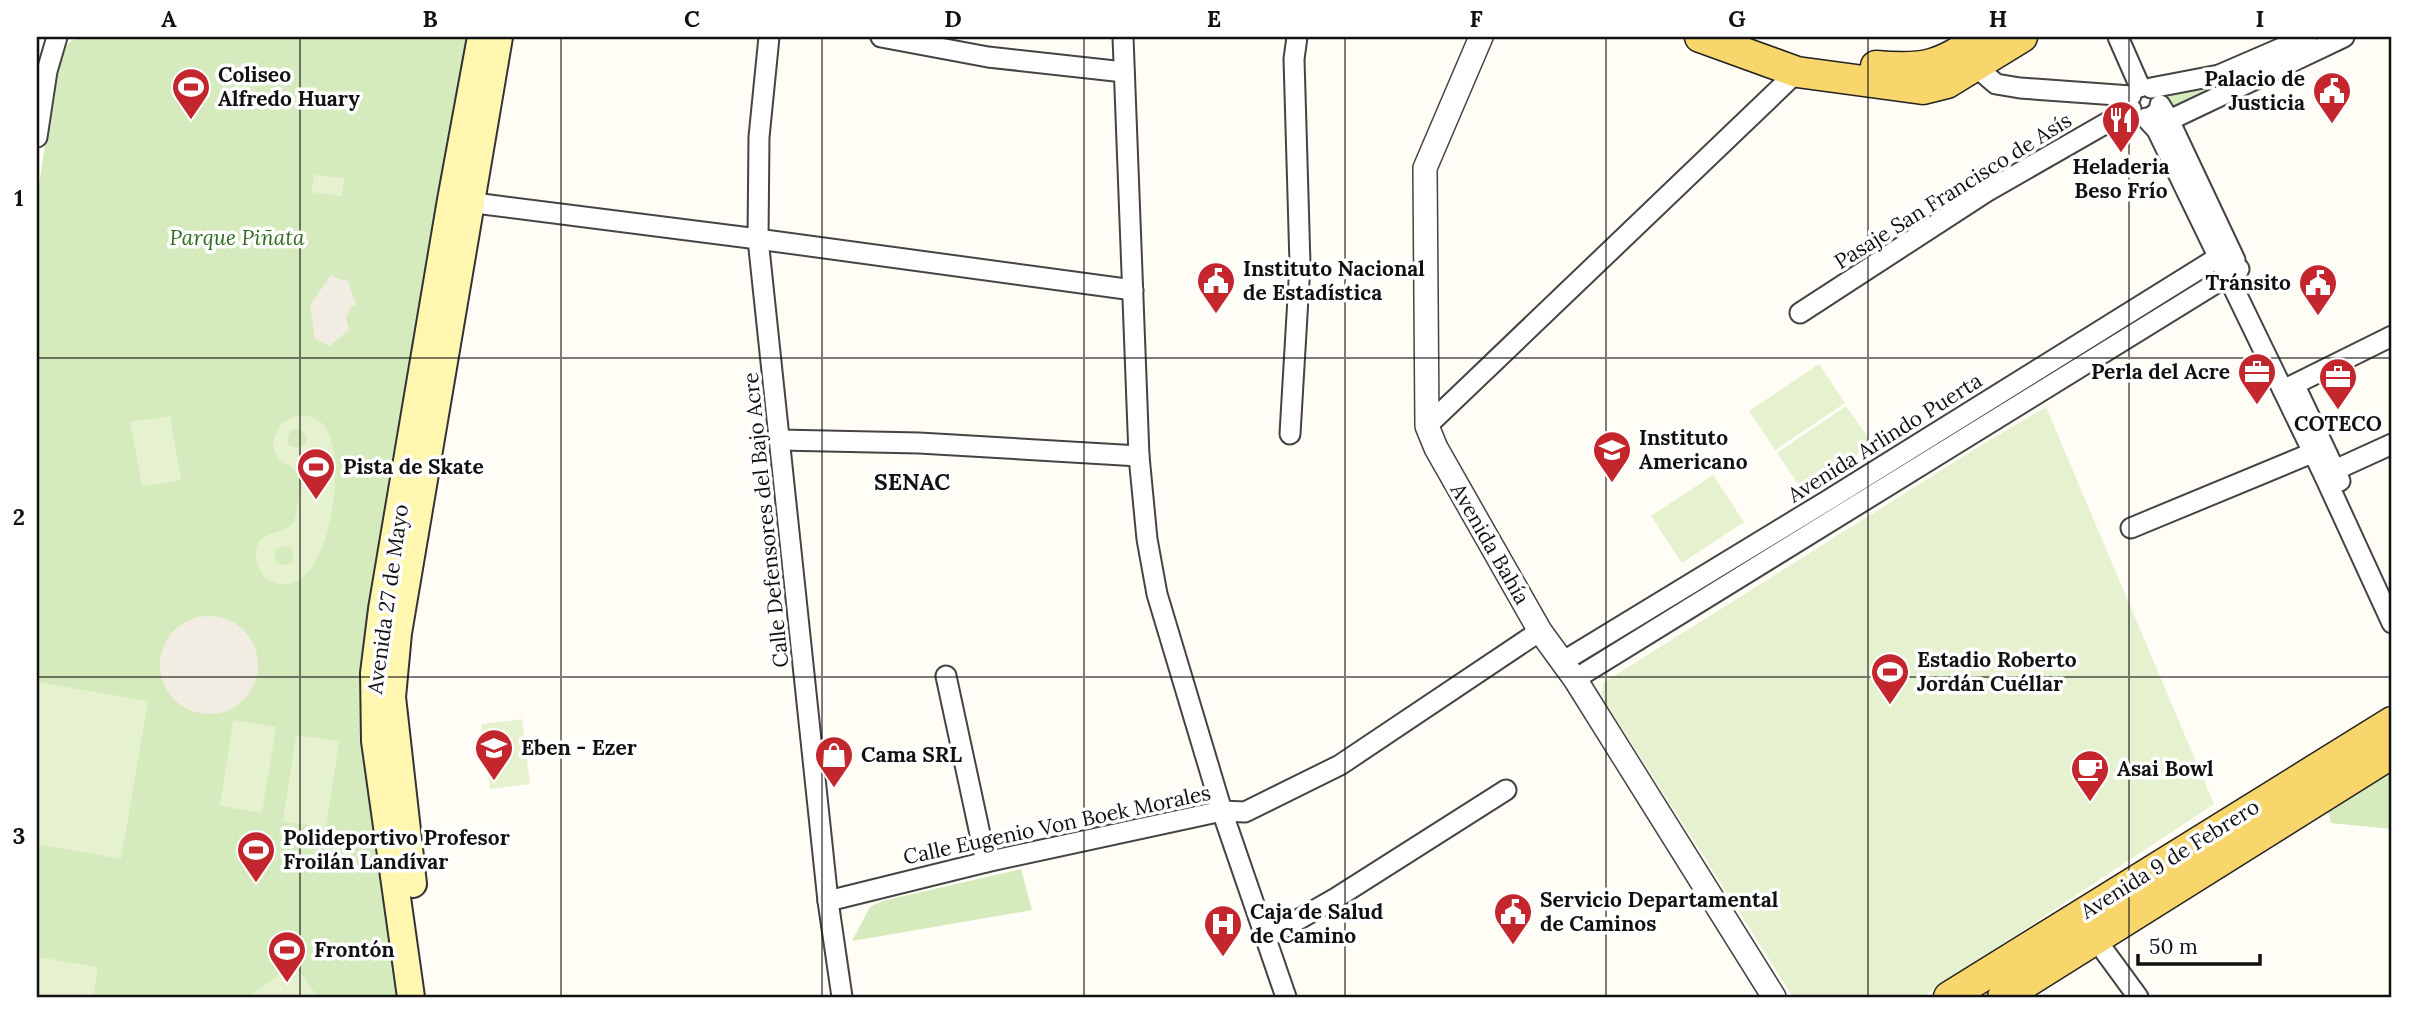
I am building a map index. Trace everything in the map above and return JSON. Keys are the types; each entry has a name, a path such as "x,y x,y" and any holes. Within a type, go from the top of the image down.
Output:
{"main road":[{"name":"Avenida 27 de Mayo","path":"426,997 392,697 398,633 461,202 481,37"},
{"name":"Avenida 27 de Mayo","path":"411,997 375,741 374,673 382,609 461,202 499,37"},
{"path":"1700,37 1797,72 1885,86 1923,89 1947,83 1974,51"},
{"path":"1753,37 1846,63 1909,69 1935,65 2022,37"},
{"name":"Avenida 9 de Febrero","path":"2003,997 2087,927 2392,722"},
{"name":"Avenida 9 de Febrero","path":"1949,997 2087,927 2392,753"}],"street":[{"path":"37,137 42,66 57,37"},
{"name":"Calle Defensores del Bajo Acre","path":"769,37 759,137 758,239 828,901 842,997"},
{"path":"881,37 921,41 988,57 1124,72"},
{"path":"1123,37 1139,456 1147,539 1157,594 1222,811 1286,997"},
{"path":"1290,434 1300,264 1294,59 1297,37"},
{"name":"Avenida Bahía","path":"1481,37 1425,168 1427,426 1436,448 1540,631 1569,670 1774,997"},
{"path":"2118,37 2157,130 2229,263"},
{"path":"2147,104 2308,37"},
{"path":"1974,51 1996,84 2189,110 2343,37"},
{"path":"1427,426 1797,72"},
{"path":"2147,104 2181,146"},
{"name":"Pasaje San Francisco de Asís","path":"1800,313 1986,192 2147,104"},
{"path":"2189,110 2176,132 2229,263 2392,597"},
{"path":"461,202 1133,290"},
{"name":"Avenida Arlindo Puerta","path":"1569,670 2229,263"},
{"path":"2288,388 2392,336"},
{"path":"2288,388 2312,453 2330,472 2392,624"},
{"path":"780,440 919,443 1139,456"},
{"path":"2330,472 2392,444"},
{"path":"2131,528 2312,453"},
{"name":"Calle Eugenio Von Boek Morales","path":"828,901 986,862 1222,811 1245,813 1340,765 1540,631"},
{"path":"946,676 986,862"},
{"path":"1266,938 1336,898 1506,790"},
{"path":"2087,927 2138,997"}],"green space":[{"name":"Parque Piñata","path":"77,37 477,37 375,616 408,997 37,997 37,198 58,60 68,44"},
{"path":"2250,73 2169,108 2169,95 2203,89"},
{"path":"314,175 344,178 342,196 312,192"},
{"path":"1819,364 1845,403 1775,450 1749,411"},
{"path":"1846,406 1873,444 1803,491 1777,453"},
{"name":"Estadio Roberto Jordán Cuéllar","path":"2046,407 2214,804 1922,997 1793,997 1601,695 1603,683"},
{"name":"Pista de Skate","path":"302,415 321,422 332,445 334,497 329,526 320,552 307,572 292,583 273,582 267,579 257,562 258,543 268,535 292,524 301,481 293,468 277,456 274,442 281,425","holes":["302,430 307,438 305,444 299,448 290,446 287,440 290,431","317,450 325,455 326,463 319,470 312,471 307,466 305,459 310,451","282,546 291,548 293,561 288,565 278,564 274,558 275,551"]},
{"path":"170,416 181,480 142,487 130,422"},
{"path":"1713,475 1744,522 1682,563 1651,516"},
{"path":"37,682 148,701 121,859 37,844"},
{"path":"522,719 530,784 490,789 481,724"},
{"path":"233,720 276,727 262,813 220,806"},
{"path":"296,735 339,741 326,828 283,821"},
{"path":"2392,767 2392,829 2331,823 2328,810"},
{"path":"1021,869 1032,910 852,941 870,907 882,901"},
{"path":"37,957 98,967 93,997 37,997"},
{"name":"Frontón","path":"294,964 318,997 248,997"}],"shaded area":[{"path":"331,275 341,280 347,279 356,304 351,307 346,317 349,330 329,346 315,339 310,305"},
{"path":"209,616 236,624 250,638 258,665 250,692 236,706 209,714 182,706 168,692 160,665 168,638 182,624"}],"place":[{"name":"Coliseo Alfredo Huary","path":"191,121"},
{"name":"Palacio de Justicia","path":"2332,125"},
{"name":"Heladeria Beso Frío","path":"2121,154"},
{"name":"Instituto Nacional de Estadística","path":"1216,315"},
{"name":"Tránsito","path":"2318,317"},
{"name":"Perla del Acre","path":"2257,406"},
{"name":"COTECO","path":"2338,411"},
{"name":"Instituto Americano","path":"1612,484"},
{"name":"Pista de Skate","path":"316,501"},
{"name":"Estadio Roberto Jordán Cuéllar","path":"1890,706"},
{"name":"Eben - Ezer","path":"494,782"},
{"name":"Cama SRL","path":"834,789"},
{"name":"Asai Bowl","path":"2090,803"},
{"name":"Polideportivo Profesor Froilán Landívar","path":"256,884"},
{"name":"Servicio Departamental de Caminos","path":"1513,946"},
{"name":"Caja de Salud de Camino","path":"1223,958"},
{"name":"Frontón","path":"287,984"}],"district":[{"name":"SENAC","path":"912,482"}]}
